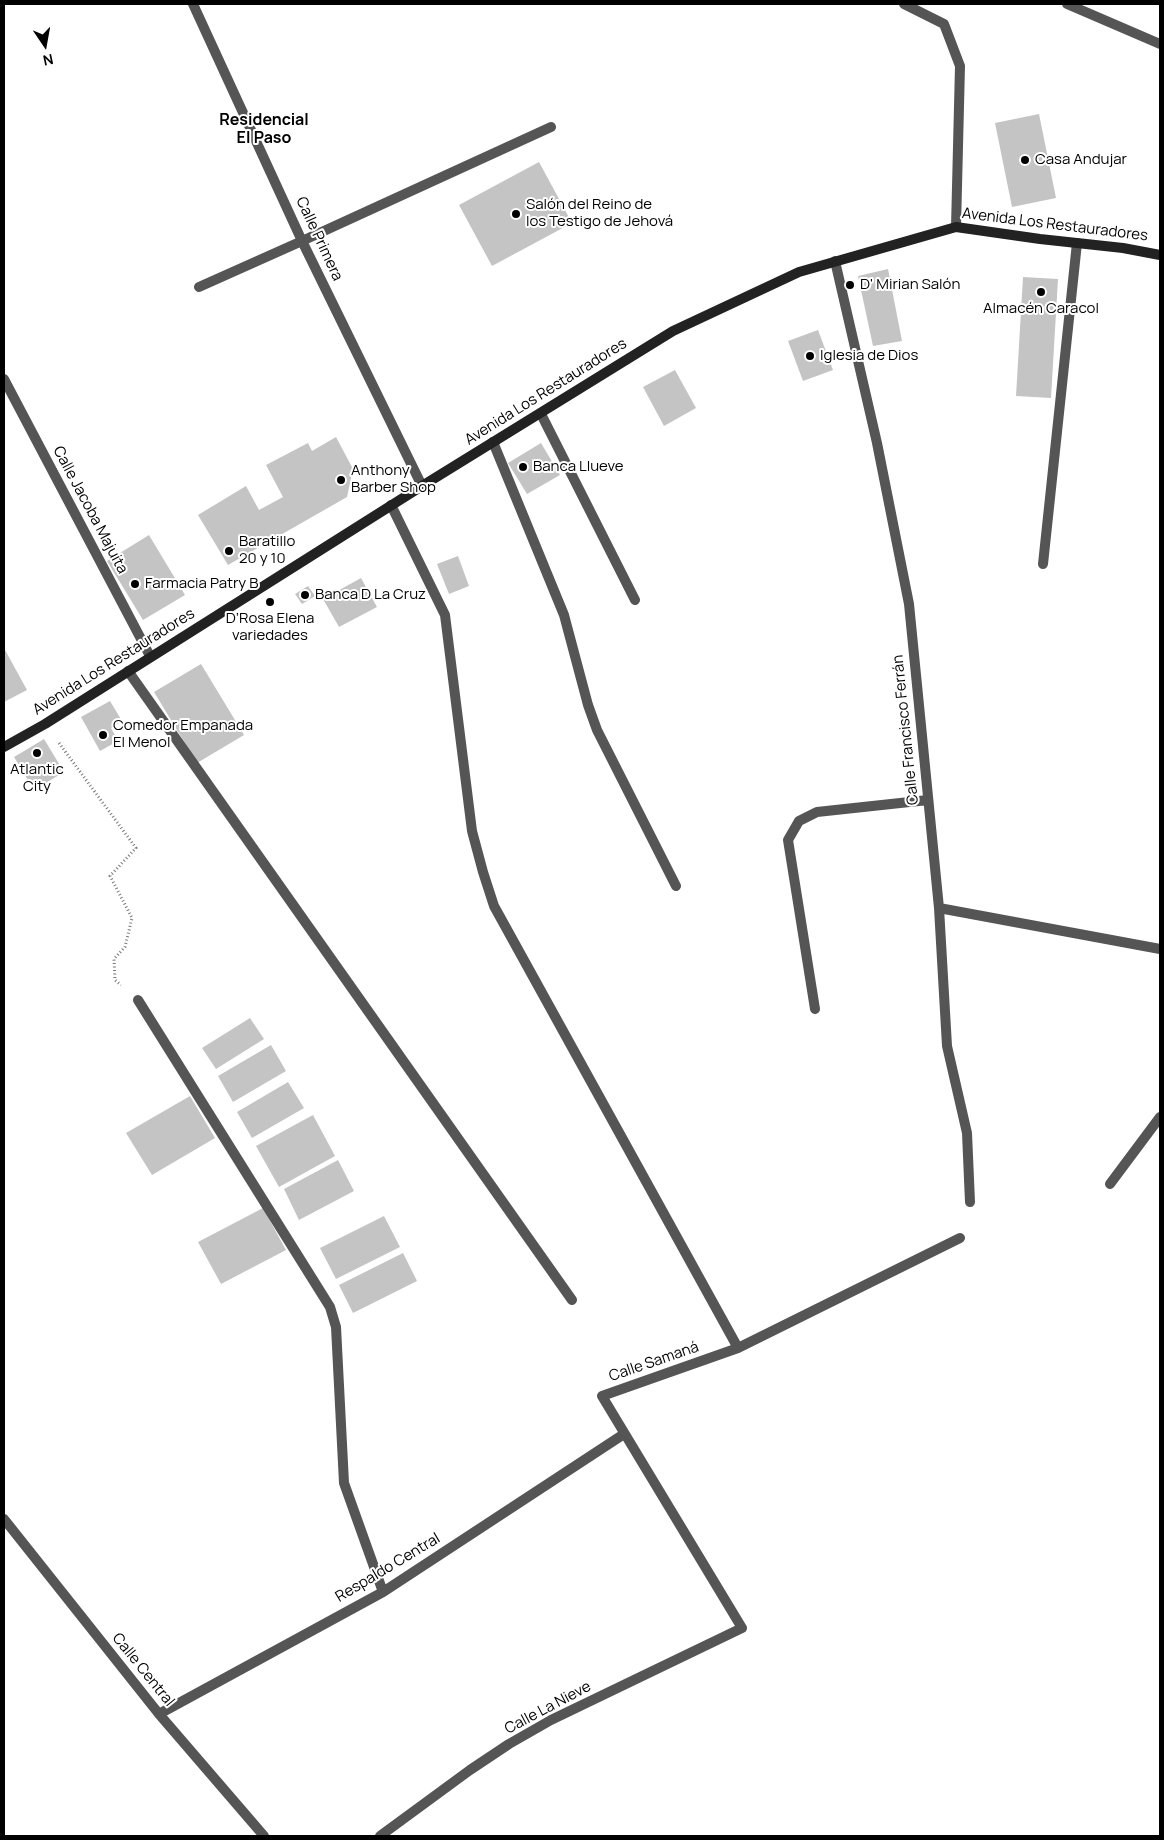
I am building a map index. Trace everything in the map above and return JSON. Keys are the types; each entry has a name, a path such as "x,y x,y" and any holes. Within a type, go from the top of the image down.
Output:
{"street":[{"name":"Calle Primera","path":"193,4 302,241 422,486"},
{"path":"904,4 944,24 960,66 956,227"},
{"path":"1067,4 1160,44"},
{"path":"198,286 302,241 551,127"},
{"name":"Avenida Los Restauradores","path":"4,747 45,724 391,505 673,331 798,272 956,227 1160,254"},
{"path":"1042,564 1077,243"},
{"name":"Calle Francisco Ferrán","path":"835,261 877,443 909,604 939,908 947,1046 967,1133 970,1202"},
{"name":"Calle Jacoba Majuita","path":"4,379 150,656"},
{"path":"541,414 635,600"},
{"path":"493,442 564,615 588,705 597,730 676,886"},
{"path":"391,505 445,615 472,831 494,906 738,1348"},
{"path":"128,671 572,1300"},
{"path":"816,1010 788,840 799,821 817,812 928,800"},
{"path":"939,908 1160,949"},
{"path":"138,1000 330,1307 336,1327 344,1483 383,1592"},
{"path":"1110,1184 1160,1117"},
{"name":"Calle Samaná","path":"742,1628 602,1396 738,1348 960,1238"},
{"name":"Respaldo Central","path":"159,1714 383,1592 624,1434"},
{"name":"Calle Central","path":"4,1519 159,1714 264,1836"},
{"name":"Calle La Nieve","path":"380,1836 509,1744 551,1720 742,1628"}],"path":[{"path":"45,724 136,848 110,876 132,918 125,947 114,959 115,980 138,1000"}],"building":[{"name":"Casa Andujar","path":"1039,114 1056,198 1012,207 995,123"},
{"name":"Salón del Reino de los Testigo de Jehová","path":"539,162 572,223 492,266 459,205"},
{"path":"888,269 902,341 873,346 858,276"},
{"path":"1023,277 1058,279 1051,398 1016,396"},
{"name":"Iglesia de Dios","path":"818,330 833,370 803,381 788,341"},
{"path":"675,370 696,408 664,426 643,387"},
{"path":"336,437 353,469 347,497 228,565 198,515 246,486 259,510 283,497 266,465 308,443 312,451"},
{"path":"541,443 560,475 527,494 508,463"},
{"path":"149,535 185,595 143,620 107,561"},
{"path":"458,556 469,586 449,594 437,564"},
{"path":"361,578 377,607 339,627 323,599"},
{"name":"Banca D La Cruz","path":"308,586 315,596 302,604 295,594"},
{"path":"4,648 27,690 4,702"},
{"path":"201,664 244,735 197,763 154,692"},
{"name":"Comedor Empanada El Menol","path":"110,701 122,721 111,728 118,741 100,751 81,717"},
{"path":"44,739 64,772 34,790 14,757"},
{"path":"250,1018 264,1039 216,1069 202,1048"},
{"path":"271,1045 286,1071 233,1102 218,1076"},
{"path":"288,1082 304,1108 252,1138 237,1112"},
{"path":"190,1096 215,1138 152,1175 126,1133"},
{"path":"313,1115 335,1156 279,1187 256,1146"},
{"path":"338,1160 354,1191 299,1220 284,1189"},
{"path":"263,1208 286,1250 221,1284 198,1242"},
{"path":"384,1216 400,1247 336,1279 320,1248"},
{"path":"403,1253 417,1281 353,1313 339,1285"}],"place":[{"name":"Casa Andujar","path":"1025,160"},
{"name":"Salón del Reino de los Testigo de Jehová","path":"516,214"},
{"name":"D' Mirian Salón","path":"850,285"},
{"name":"Almacén Caracol","path":"1041,292"},
{"name":"Iglesia de Dios","path":"810,356"},
{"name":"Banca Llueve","path":"523,467"},
{"name":"Anthony Barber Shop","path":"341,480"},
{"name":"Baratillo 20 y 10","path":"229,551"},
{"name":"Farmacia Patry B","path":"135,584"},
{"name":"Banca D La Cruz","path":"305,595"},
{"name":"D’Rosa Elena variedades","path":"270,602"},
{"name":"Comedor Empanada El Menol","path":"103,735"},
{"name":"Atlantic City","path":"37,753"}],"district":[{"name":"Residencial El Paso","path":"264,130"}]}
